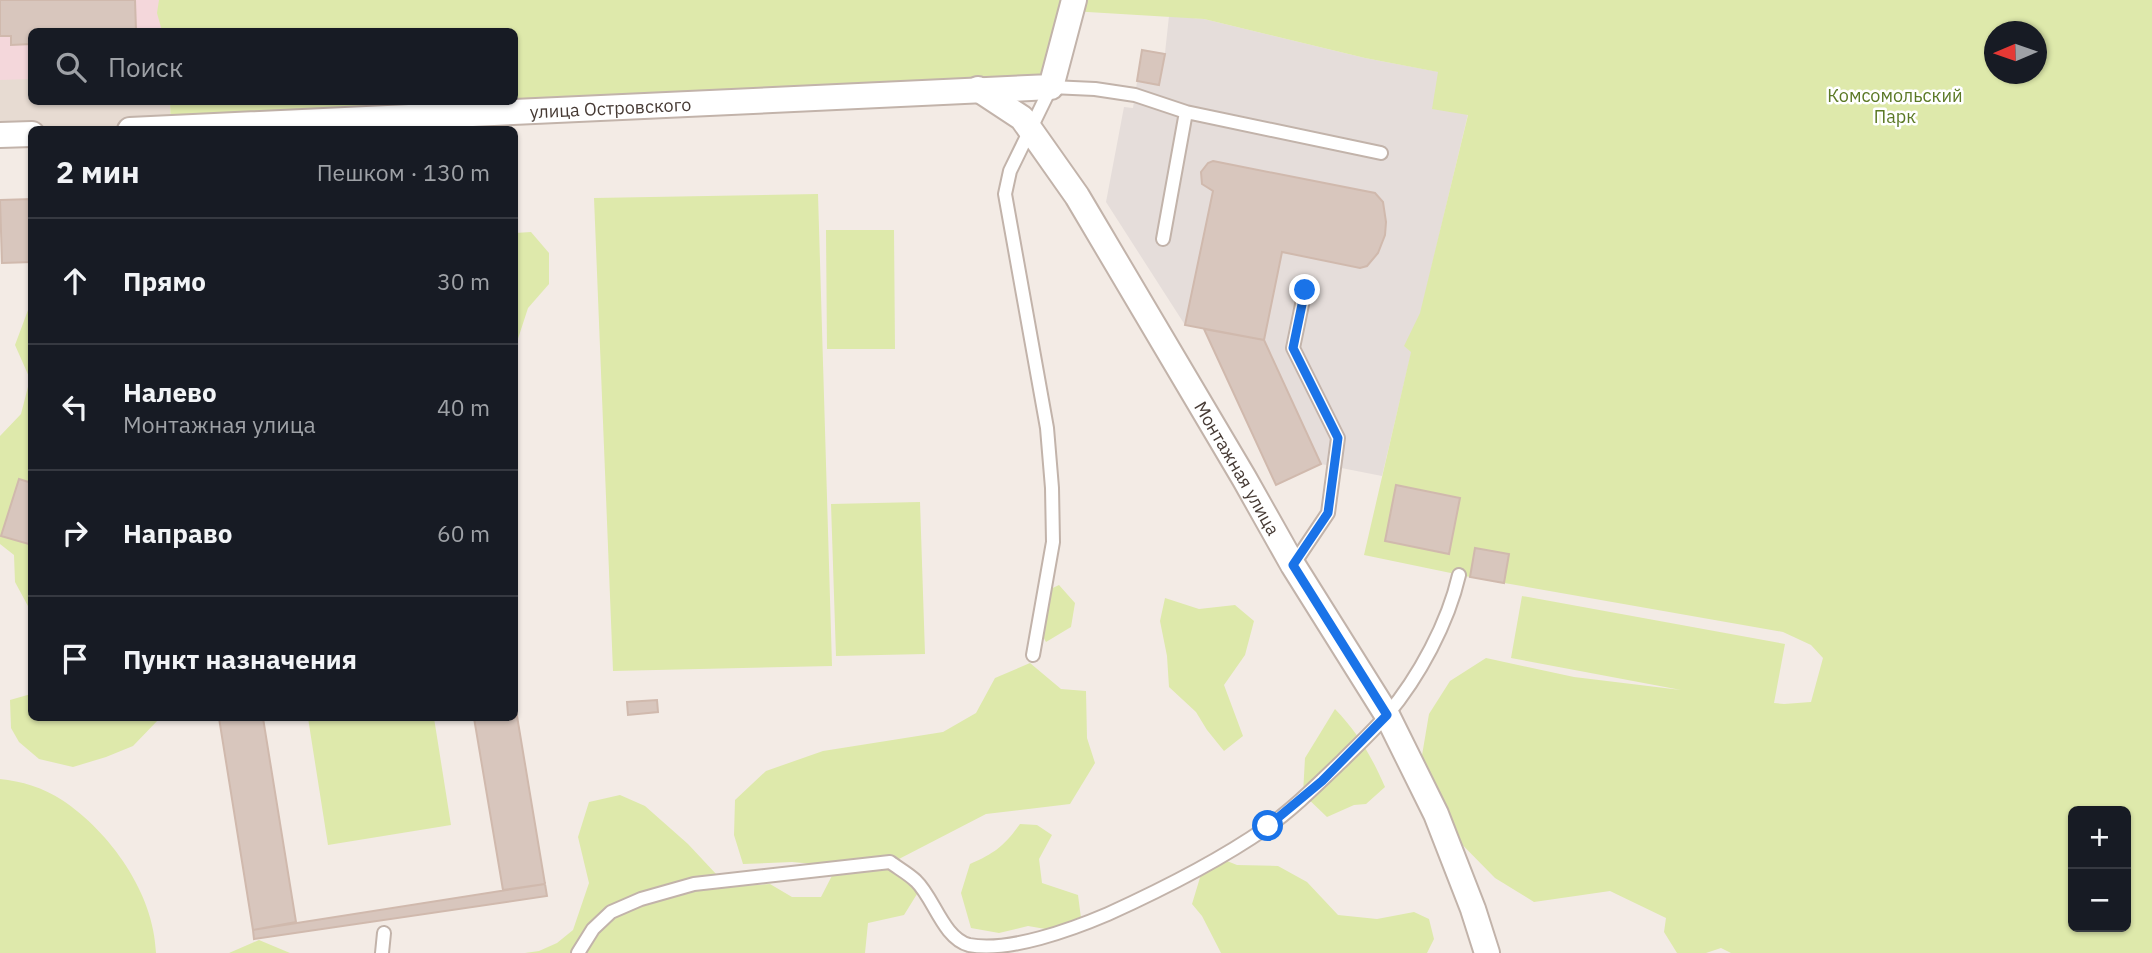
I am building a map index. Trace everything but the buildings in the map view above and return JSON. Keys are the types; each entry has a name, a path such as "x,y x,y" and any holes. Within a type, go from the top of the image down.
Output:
{"street":[{"path":"1051,87 1074,0"},
{"name":"улица Островского","path":"213,126 1051,87"},
{"name":"Монтажная улица","path":"977,89 1022,118 1088,215 1293,565 1387,715 1436,814 1487,953"},
{"path":"0,135 28,134"}],"lane":[{"path":"1033,655 1053,542 1052,488 1047,428 1005,194 1010,171 1051,87 1095,89 1135,95 1186,112 1381,153"},
{"path":"1163,239 1186,112"},
{"path":"1293,565 1328,513 1338,438 1293,348 1305,290"},
{"path":"578,953 593,929 611,912 641,899 694,884 890,862 916,881 953,934 967,945 995,946 1036,940 1079,926 1161,890 1258,833 1322,781 1387,715 1440,634 1453,603 1460,575"},
{"path":"382,953 384,933"}],"shaded area":[{"path":"0,0 28,28 28,105 170,105 171,126 28,126 28,131 0,135"},
{"path":"0,0 166,0 167,28 28,28 28,79 0,80"},
{"path":"1169,16 1204,19 1365,58 1439,72 1468,114 1382,476 1321,464 1276,485 1204,329 1185,325 1106,202 1124,107 1133,108 1142,50 1165,53"}],"green space":[{"name":"Комсомольский Парк","path":"159,0 2152,0 2152,953 1731,953 1721,948 1706,953 1677,953 1664,932 1666,918 1610,891 1534,902 1495,878 1436,818 1418,779 1429,714 1450,681 1486,658 1574,677 1681,690 1511,658 1522,596 1785,644 1774,703 1811,702 1823,658 1811,645 1783,632 1470,577 1364,555 1411,352 1404,346 1420,313 1468,115 1432,109 1438,72 1365,58 1204,19 1071,11 1051,87 171,126 170,105 518,105 518,28 161,28 157,13"},
{"path":"818,194 832,666 613,671 594,198"},
{"path":"826,230 894,230 895,349 827,349"},
{"path":"531,232 549,253 549,284 528,308 518,339 518,233"},
{"path":"28,310 28,374 15,345"},
{"path":"28,387 28,606 15,582 14,555 0,544 0,436 21,414"},
{"path":"920,502 925,654 836,656 831,504"},
{"path":"1059,585 1075,603 1071,627 1046,642 1032,617 1038,595"},
{"path":"1165,598 1199,609 1235,605 1254,621 1245,655 1224,685 1243,736 1224,751 1196,712 1169,687 1167,656 1160,621"},
{"path":"1030,663 1061,689 1086,691 1087,738 1095,763 1070,804 986,814 897,860 922,886 904,915 868,923 865,953 525,953 539,951 557,943 573,930 589,883 578,837 589,802 620,795 645,806 688,844 717,875 741,886 770,884 792,897 821,897 837,866 792,862 743,864 734,835 735,800 766,771 823,751 943,732 976,713 995,678"},
{"path":"28,695 28,721 157,721 133,746 73,767 39,759 19,742 11,728 10,700"},
{"path":"1335,709 1364,746 1385,787 1366,804 1354,805 1327,817 1303,794 1305,758"},
{"path":"308,721 434,721 451,825 328,845"},
{"path":"0,779 16,781 48,792 80,813 97,829 126,866 138,887 147,908 156,953 0,953"},
{"path":"1020,824 1037,825 1052,835 1039,859 1042,883 1078,895 1081,918 1063,932 1028,926 999,933 971,928 961,893 970,864 998,848"},
{"path":"1212,855 1237,865 1278,866 1307,882 1338,915 1377,919 1414,912 1429,919 1434,939 1427,953 1221,953 1202,916 1192,904 1202,871"},
{"path":"259,940 290,953 229,953"}],"route":[{"path":"1268,826 1322,781 1387,715 1293,565 1328,513 1338,438 1293,348 1305,290"}]}
